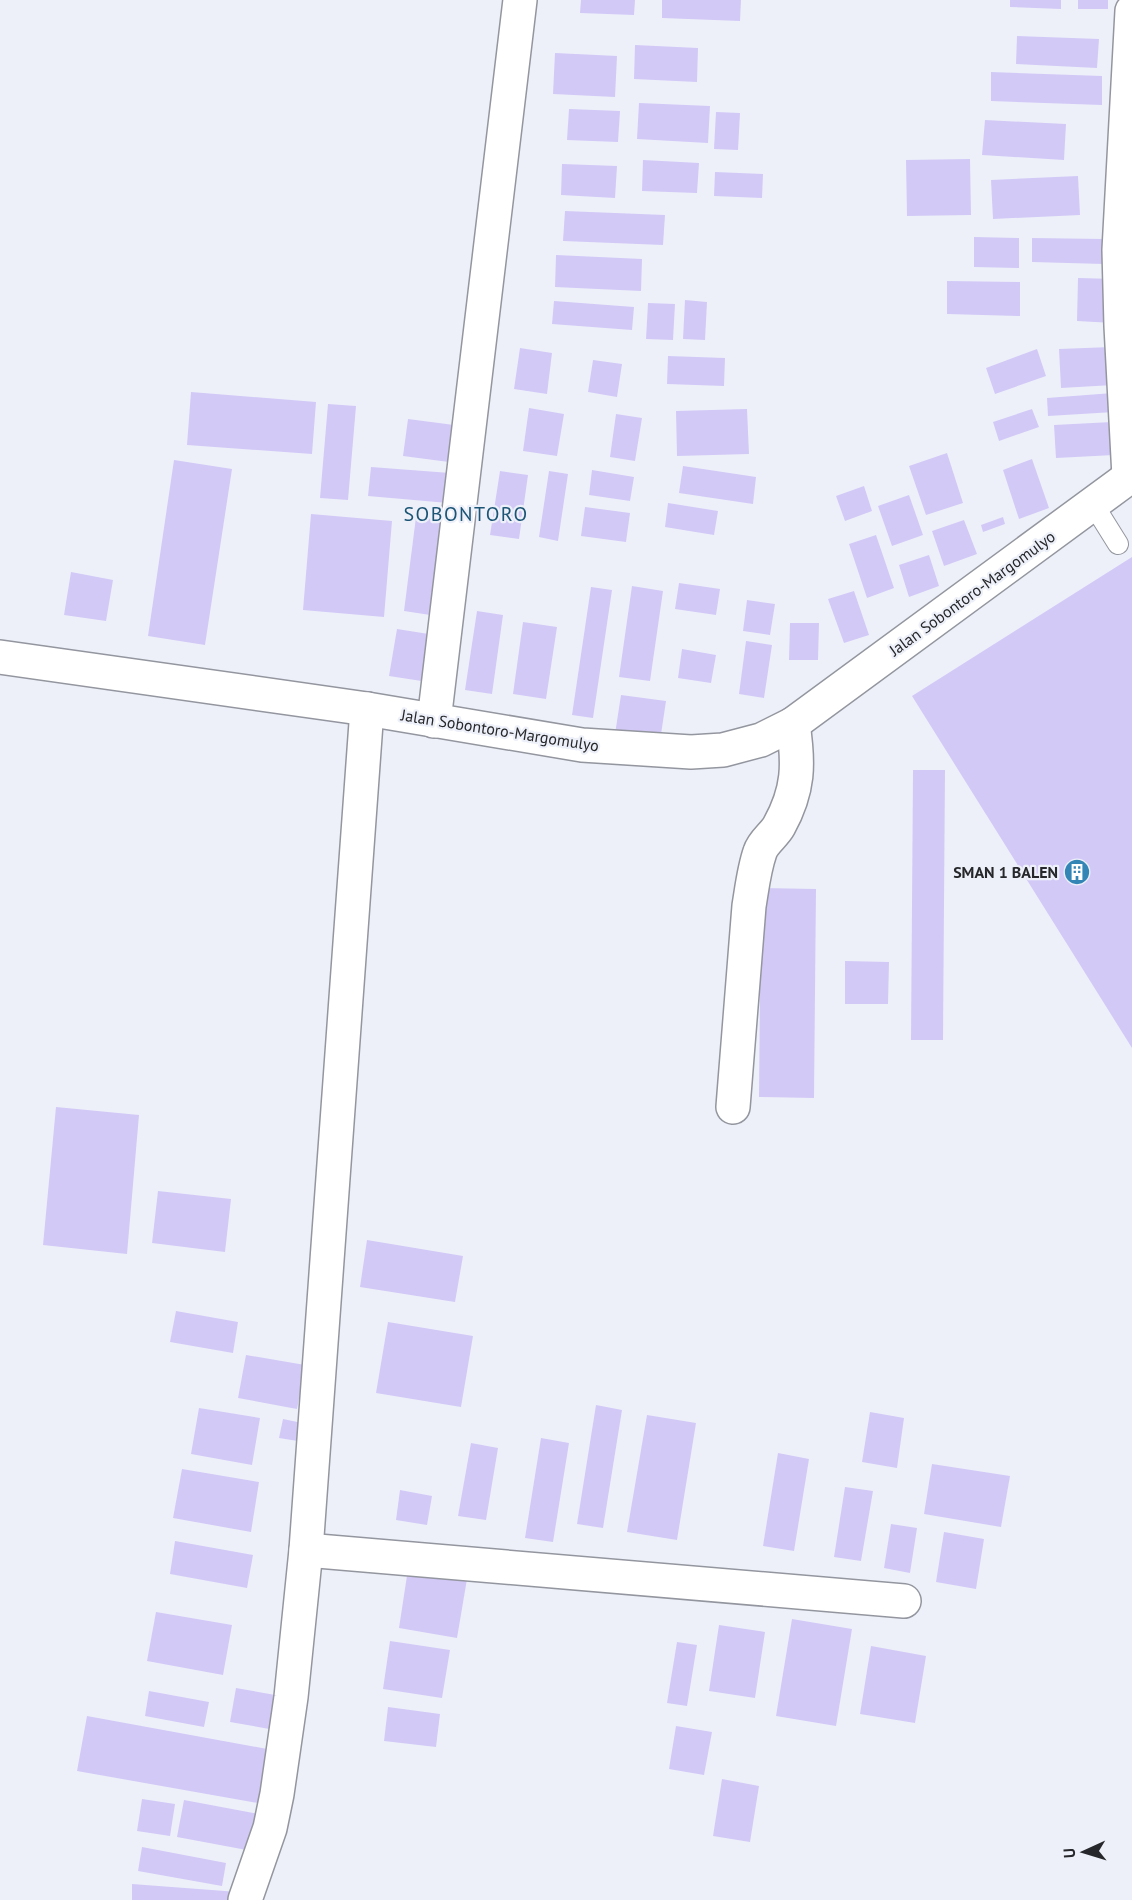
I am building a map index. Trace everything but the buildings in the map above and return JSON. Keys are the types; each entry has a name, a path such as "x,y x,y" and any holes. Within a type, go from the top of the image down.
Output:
{"street":[{"path":"434,721 520,0"},
{"path":"1131,476 1120,326 1119,250 1132,11"},
{"name":"Jalan Sobontoro-Margomulyo","path":"0,657 367,709 582,745 691,752 723,750 761,740 793,724 1131,476"},
{"path":"245,1900 270,1827 278,1794 306,1550 367,709"},
{"path":"733,1107 749,906 754,873 761,849 776,832 789,808 796,786 798,758 793,724"},
{"path":"306,1550 904,1601"}],"lane":[{"path":"1093,504 1118,544"}],"place":[{"name":"SMAN 1 BALEN","path":"1077,872"}],"district":[{"name":"SOBONTORO","path":"466,514"}]}
